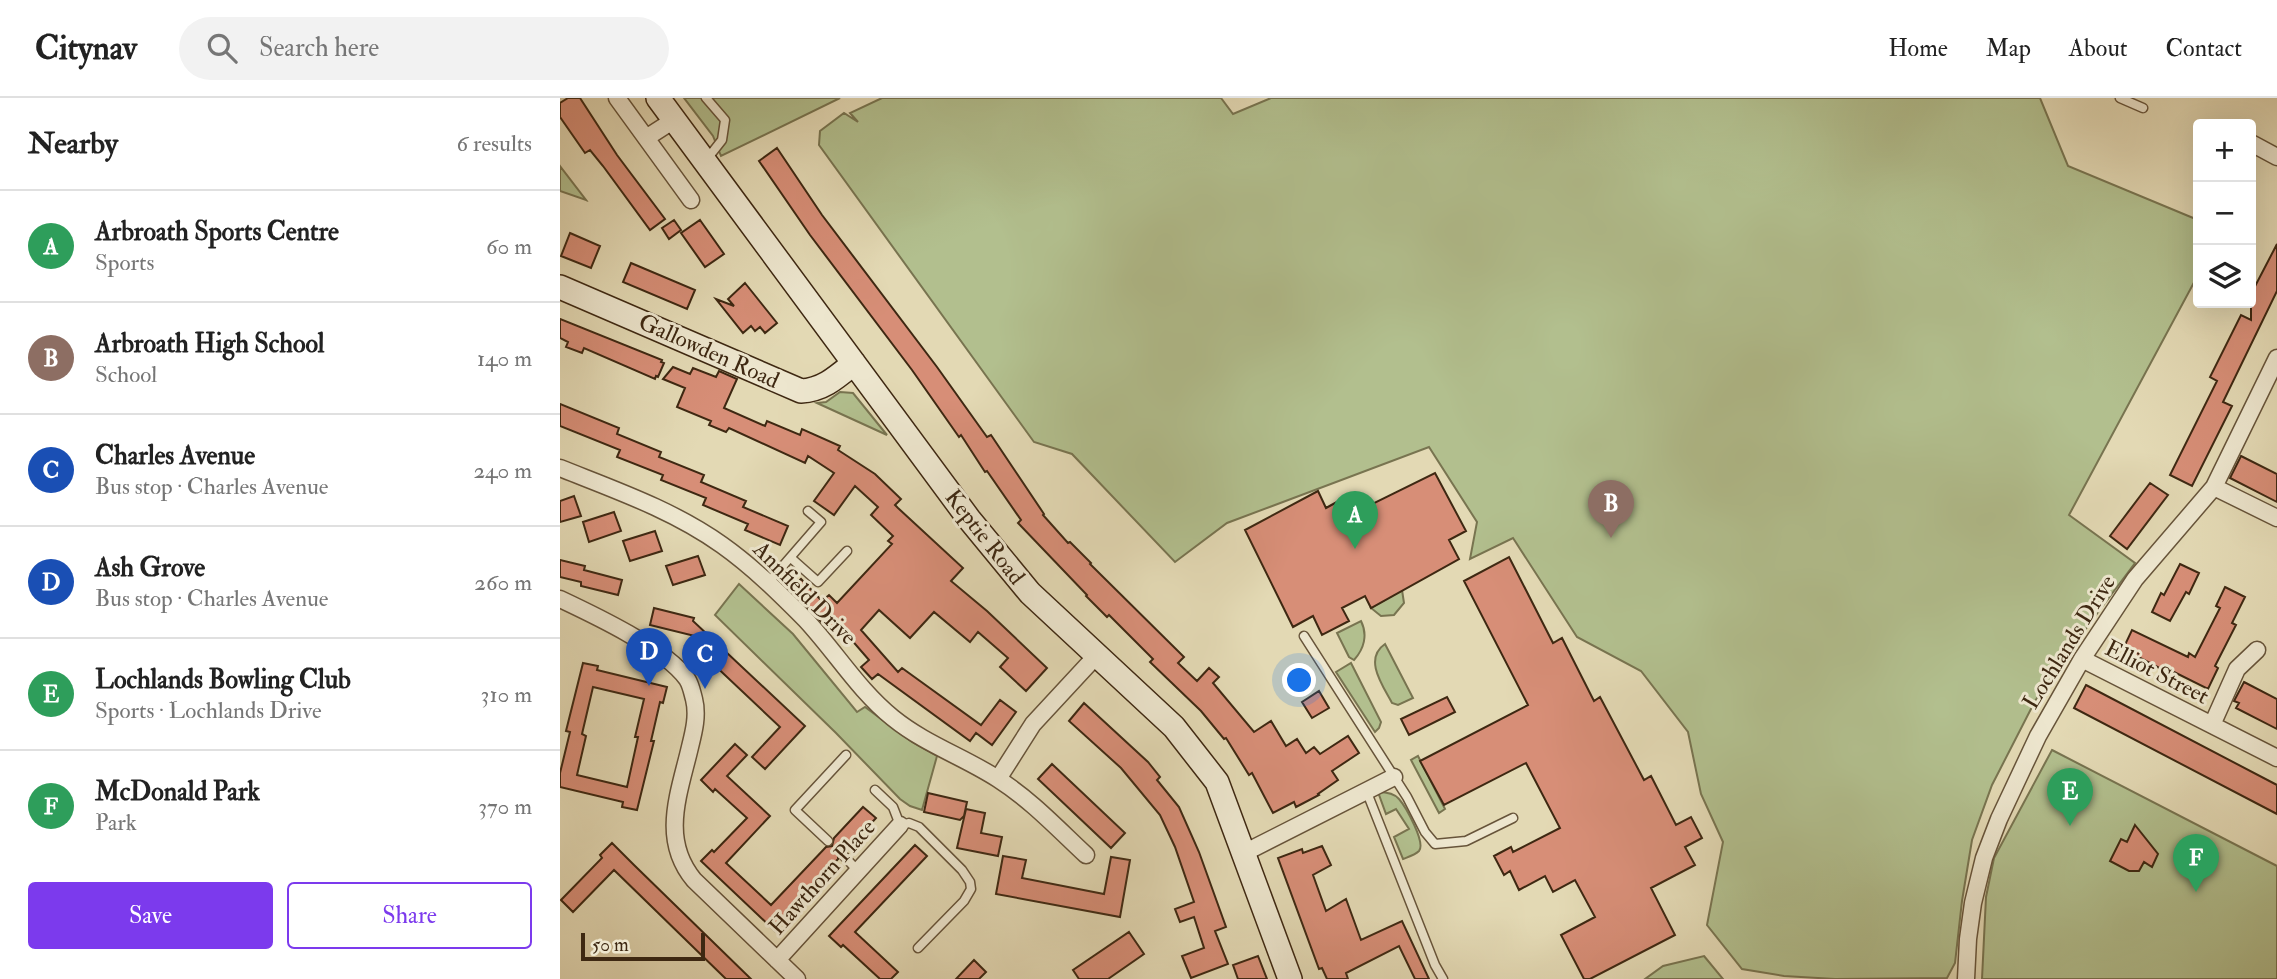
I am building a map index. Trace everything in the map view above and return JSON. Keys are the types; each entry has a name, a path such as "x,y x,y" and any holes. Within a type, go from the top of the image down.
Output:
{"main road":[{"name":"Keptie Road","path":"658,98 969,519 1030,593 1174,727 1217,782 1290,979"},
{"name":"Gallowden Road","path":"560,287 801,391 815,391 854,363"}],"street":[{"path":"617,98 691,200"},
{"path":"646,138 674,120"},
{"path":"2256,146 2277,157"},
{"name":"Lochlands Drive","path":"1966,979 1969,927 1984,858 2038,736 2082,659 2135,579 2214,487 2277,358"},
{"name":"Annfield Drive","path":"560,468 646,503 692,526 720,544 768,583 807,622 891,718 930,743 998,779 1033,806 1086,855"},
{"path":"2214,487 2277,518"},
{"path":"560,599 602,619 674,663 690,681 696,709 695,729 674,825 676,846 686,870 694,880 797,979"},
{"name":"Elliot Street","path":"2212,725 2237,669 2257,650"},
{"path":"998,779 1033,724 1096,656"},
{"name":"Elliot Street","path":"2082,659 2277,758"},
{"path":"1244,853 1394,777"},
{"name":"Hawthorn Place","path":"777,960 900,825"}],"lane":[{"path":"705,162 722,139 725,120 706,98"},
{"path":"2120,98 2143,108"},
{"path":"768,583 821,522 808,511"},
{"path":"791,558 818,582 847,551"},
{"path":"1304,636 1435,844 1466,841 1513,818"},
{"path":"828,842 795,810 846,755"},
{"path":"875,790 893,807 900,825 909,823 919,827 962,870 970,882 971,889 964,901 918,948"},
{"path":"1366,790 1435,965 1443,979"},
{"path":"843,855 859,872"}],"green space":[{"path":"684,98 840,98 721,156 713,136"},
{"path":"882,98 1221,98 1233,114 1271,98 2040,98 2068,166 2193,218 2193,284 2069,515 2135,563 2035,701 1992,785 1972,840 1955,963 1947,978 1835,979 1784,976 1742,969 1707,925 1723,842 1701,794 1688,732 1641,671 1577,637 1513,538 1470,559 1477,522 1429,447 1227,523 1175,562 1072,454 1034,442 819,145 820,131 844,113 858,122 850,113"},
{"path":"560,166 586,200 560,191"},
{"path":"840,392 853,393 887,435 817,403 826,402"},
{"path":"739,584 793,634 857,712 865,707 912,742 937,756 922,810 900,799 715,615"},
{"path":"1402,590 1404,603 1394,615 1381,616 1371,608"},
{"path":"1361,621 1364,642 1354,660 1349,657 1337,633"},
{"path":"1385,644 1413,698 1398,705 1392,703 1375,665 1379,650"},
{"path":"1351,663 1381,722 1375,732 1336,672"},
{"path":"2052,750 2277,866 2277,979 1982,979 1986,897 1994,858"},
{"path":"1418,756 1445,809 1439,813 1411,760"},
{"path":"1378,792 1395,795 1406,809 1420,841 1416,854 1403,859 1394,837 1409,829 1396,809 1386,814"},
{"path":"1704,956 1723,979 1645,979 1663,966"}],"building":[{"path":"568,98 580,98 617,155 665,219 650,230 603,166 590,150 585,153 560,117 560,103"},
{"path":"777,148 822,215 987,437 991,435 1043,515 1184,657 1178,663 1197,681 1209,668 1219,677 1213,683 1254,732 1271,721 1286,746 1297,739 1306,753 1314,747 1320,754 1348,736 1359,753 1332,771 1338,780 1319,795 1296,807 1294,802 1273,813 1252,773 1249,775 1226,738 1224,739 1201,711 1150,662 1153,659 1086,596 1018,523 1021,520 987,471 985,472 961,435 959,437 810,235 759,161"},
{"path":"674,220 681,230 669,239 662,228"},
{"path":"700,220 724,254 705,267 681,233"},
{"path":"570,233 600,246 591,268 561,256"},
{"path":"2277,244 2277,291 2223,402 2232,406 2192,486 2170,475 2217,381 2210,377 2241,315 2251,320 2251,308 2256,308 2256,284"},
{"path":"631,263 695,290 687,309 623,282"},
{"path":"745,283 777,323 765,333 760,327 755,331 751,326 743,333 716,299 734,306 728,299"},
{"path":"560,319 662,360 664,363 658,377 655,379 584,348 582,353 566,347 568,342 560,338"},
{"path":"673,367 690,374 693,368 716,377 719,371 737,379 724,408 765,426 767,421 800,435 802,429 840,446 838,450 875,474 901,499 895,505 963,568 951,581 1047,668 1026,691 1000,667 1008,658 978,632 970,642 934,612 910,638 879,610 861,630 898,672 902,668 981,725 1000,700 1016,712 992,745 976,733 970,741 878,674 872,679 861,667 869,660 850,638 846,641 834,626 829,630 790,589 801,579 822,601 829,595 837,603 892,544 888,541 893,536 871,515 878,507 855,486 834,515 814,501 834,473 808,456 805,463 729,428 726,432 709,425 711,421 677,407 685,388 663,379"},
{"path":"560,404 619,428 617,434 661,452 659,457 704,475 701,482 746,501 743,507 788,526 780,545 745,530 748,524 703,505 706,498 661,480 663,475 617,457 620,450 560,426"},
{"path":"2241,456 2277,474 2277,502 2230,478"},
{"path":"1435,473 1466,531 1449,540 1459,559 1371,608 1365,596 1342,608 1349,621 1322,635 1313,616 1293,627 1245,530 1318,491 1326,508 1346,497 1354,513"},
{"path":"2150,483 2168,495 2127,549 2110,536"},
{"path":"574,496 581,516 560,522 560,501"},
{"path":"614,512 621,531 589,542 583,522"},
{"path":"655,531 662,551 630,561 623,541"},
{"path":"698,556 705,575 673,585 666,566"},
{"path":"1509,557 1553,643 1562,638 1594,701 1600,697 1644,780 1651,776 1676,825 1691,817 1702,838 1685,847 1695,865 1651,888 1675,935 1590,979 1584,979 1561,935 1595,917 1575,880 1553,892 1545,876 1519,890 1510,871 1504,875 1494,856 1511,847 1513,852 1560,828 1526,763 1444,805 1420,761 1528,705 1464,581"},
{"path":"560,560 585,566 584,570 622,580 618,595 581,586 581,582 560,577"},
{"path":"2180,564 2199,573 2189,594 2186,592 2170,621 2152,612"},
{"path":"2225,587 2245,597 2232,623 2236,625 2215,666 2218,668 2208,689 2170,670 2169,673 2123,649 2132,630 2188,657 2189,653 2195,657 2220,608 2216,606"},
{"path":"654,608 694,618 693,621 805,726 765,769 752,757 780,727 692,644 699,637 650,625"},
{"path":"583,663 598,666 597,670 667,687 663,703 660,702 651,741 654,741 637,810 622,807 623,802 560,787 560,773 570,732 566,731","holes":["593,687 644,699 627,787 577,775 586,736 582,734"]},
{"path":"2244,682 2277,699 2277,729 2236,708 2239,703 2234,701"},
{"path":"2086,685 2277,785 2277,814 2074,708"},
{"path":"1319,691 1329,708 1312,718 1302,702"},
{"path":"1447,697 1455,712 1409,735 1401,719"},
{"path":"1084,703 1148,762 1160,777 1157,780 1179,807 1199,852 1226,927 1215,931 1228,964 1191,978 1182,956 1204,948 1194,917 1180,922 1175,909 1194,902 1175,847 1160,815 1121,768 1069,721"},
{"path":"735,744 747,755 727,776 770,816 726,863 771,905 826,847 832,846 834,838 863,807 876,818 847,850 838,851 838,859 784,917 786,919 775,931 701,861 712,850 714,852 747,818 701,780"},
{"path":"1052,764 1125,833 1111,848 1038,779"},
{"path":"928,793 967,802 964,816 960,820 924,812"},
{"path":"966,809 985,813 981,833 1002,837 998,856 957,848"},
{"path":"2135,825 2158,854 2152,867 2144,862 2139,871 2129,871 2110,861 2121,839 2127,842"},
{"path":"612,843 751,979 726,979 614,870 573,912 561,900 602,858 600,855"},
{"path":"915,845 927,856 855,932 898,972 891,979 880,979 843,945 841,947 829,936"},
{"path":"1322,846 1331,865 1313,875 1326,911 1346,899 1361,940 1402,921 1429,979 1415,979 1399,946 1346,973 1348,979 1327,979 1322,968 1319,969 1278,858 1302,849 1303,853"},
{"path":"1003,856 1026,860 1022,878 1104,894 1111,857 1130,860 1120,917 996,894"},
{"path":"1129,932 1144,954 1108,979 1079,979 1073,970"},
{"path":"1258,956 1267,979 1238,979 1233,965"},
{"path":"974,960 986,972 979,979 956,979"}],"place":[{"name":"Arbroath High School","path":"1611,538"},
{"name":"Arbroath Sports Centre","path":"1355,549"},
{"name":"Ash Grove","path":"649,686"},
{"name":"Charles Avenue","path":"705,689"},
{"name":"Lochlands Bowling Club","path":"2070,826"},
{"name":"McDonald Park","path":"2196,892"}]}
